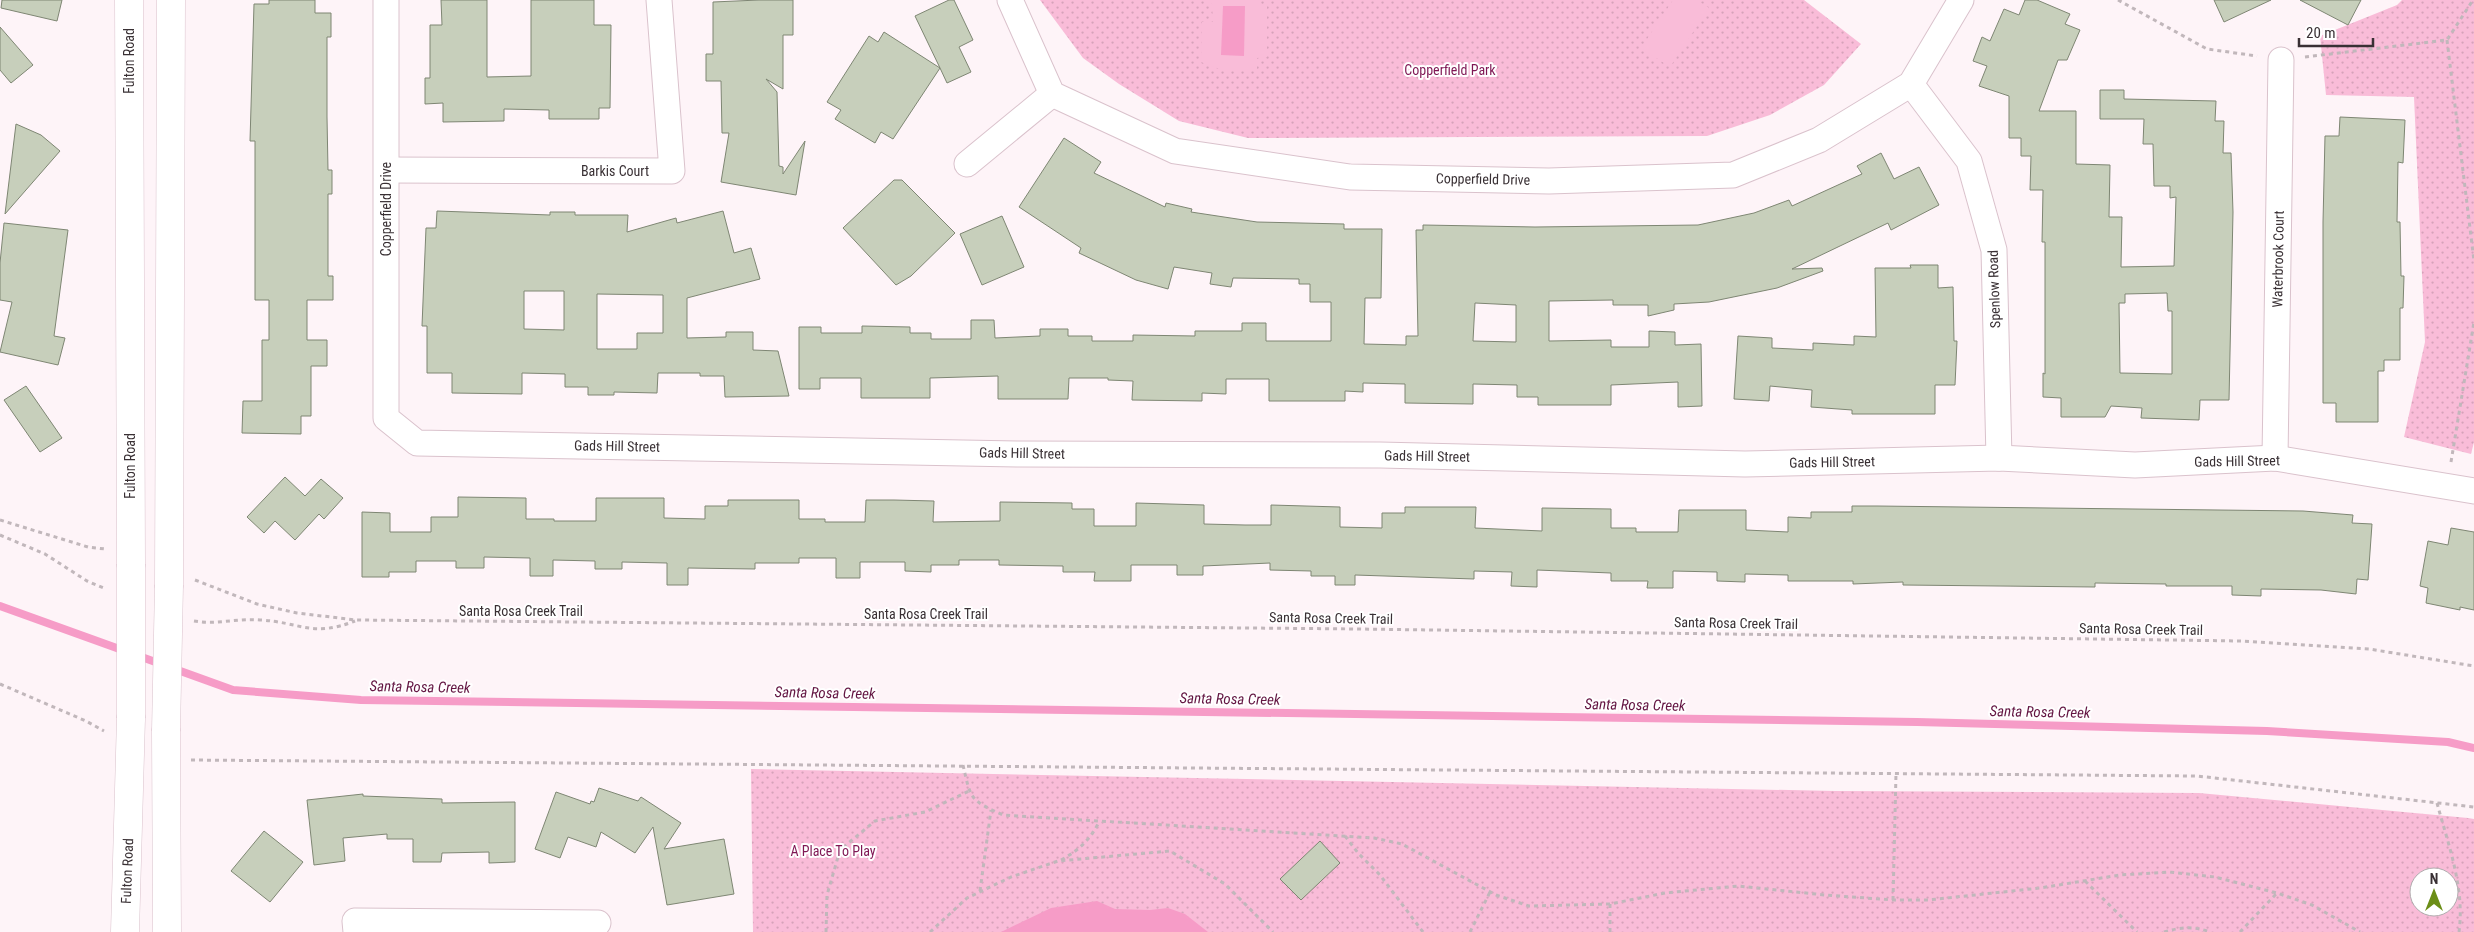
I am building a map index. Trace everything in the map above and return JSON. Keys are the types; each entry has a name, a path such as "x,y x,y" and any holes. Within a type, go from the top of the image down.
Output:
{"main road":[{"name":"Fulton Road","path":"125,932 131,718 129,0"},
{"path":"167,932 166,731 181,582 171,0"}],"street":[{"name":"Copperfield Drive","path":"386,0 386,418"},
{"name":"Barkis Court","path":"386,170 672,171 659,0"},
{"path":"967,164 1052,94 1010,0"},
{"name":"Copperfield Drive","path":"1052,94 1175,151 1350,177 1549,181 1733,175 1819,140 1911,84 1961,0"},
{"name":"Waterbrook Court","path":"2275,458 2281,60"},
{"name":"Spenlow Road","path":"1911,84 1969,161 1994,250 1998,458"},
{"name":"Gads Hill Street","path":"386,418 417,442 426,443 1007,454 1380,455 1745,464 1998,458 2135,465 2275,458 2474,491"},
{"path":"356,932 356,920 598,923"}],"path":[{"path":"2118,0 2207,49 2281,60 2447,40"},
{"path":"2473,0 2447,40 2474,261"},
{"path":"2448,486 2474,322"},
{"path":"0,520 88,547 107,549"},
{"name":"Santa Rosa Creek Trail","path":"181,582 257,604 297,613 356,620 1349,629 2242,642 2369,649 2474,666"},
{"path":"0,684 86,721 105,732"},
{"path":"190,760 2197,776 2474,807"},
{"path":"963,765 969,792 980,806 1003,815 1374,838 1402,844 1490,892 1529,906 1610,904 1665,893 1738,886 1894,900 1962,898 2120,875 2169,872 2215,876 2277,893 2312,905 2360,932"},
{"path":"1894,900 1896,773"},
{"path":"826,932 827,895 840,850 875,821 925,812 969,792"},
{"path":"2436,803 2456,873 2460,902 2459,932"},
{"path":"980,891 991,810"},
{"path":"930,932 967,898 1011,877 1058,861 1079,850 1092,836 1099,822"},
{"path":"1345,836 1358,853 1380,875 1424,932"},
{"path":"1058,861 1170,851 1225,884 1273,932"},
{"path":"2084,881 2137,932"},
{"path":"1470,932 1490,892"},
{"path":"2240,932 2277,893"},
{"path":"1610,904 1610,932"},
{"path":"2164,932 2180,928 2198,928 2210,932"}],"green space":[{"name":"Copperfield Park","path":"1040,0 1804,0 1861,44 1824,85 1770,115 1707,136 1248,138 1179,121 1119,84 1083,58"},
{"path":"1206,0 1258,0 1258,4 1267,5 1267,57 1257,58 1257,69 1219,69 1201,62 1202,22 1213,22 1212,4"},
{"path":"1673,0 1697,0 1709,8 1670,67 1641,48"},
{"path":"2402,0 2474,0 2474,442 2471,454 2404,437 2425,342 2414,97 2326,95 2320,36 2397,5"},
{"name":"A Place To Play","path":"751,769 1835,791 2199,793 2468,818 2474,819 2474,932 753,932"}],"shaded area":[{"path":"1223,6 1245,6 1244,56 1221,55"},
{"path":"1097,901 1115,909 1150,910 1168,908 1185,914 1208,932 1001,932 1051,908"}],"building":[{"path":"2,0 62,0 57,21 1,8"},
{"path":"269,0 315,0 315,13 331,13 331,37 327,37 328,170 332,170 332,194 328,194 328,276 333,276 333,300 307,300 307,340 327,340 327,366 311,366 311,416 301,416 301,434 242,433 243,401 262,401 262,340 269,340 269,300 255,300 255,141 250,141 254,4 269,4"},
{"path":"441,0 487,0 487,77 531,76 531,0 594,0 594,25 611,25 610,108 599,108 599,119 549,119 549,110 504,109 504,121 443,122 443,103 425,104 425,78 430,78 430,25 442,25"},
{"path":"793,0 793,35 783,35 783,89 766,79 777,92 779,166 783,167 783,174 805,141 796,195 721,182 729,133 722,133 721,81 706,81 706,54 713,54 713,2"},
{"path":"949,0 954,0 973,40 959,47 971,72 947,83 915,16"},
{"path":"2025,0 2037,0 2070,14 2065,24 2080,30 2067,60 2058,60 2039,111 2076,111 2076,164 2110,165 2109,217 2122,217 2121,267 2174,266 2176,197 2170,198 2170,186 2154,186 2153,144 2143,144 2144,119 2100,119 2100,90 2124,90 2124,99 2216,101 2215,121 2224,121 2223,153 2231,153 2233,212 2229,400 2200,400 2199,420 2141,418 2142,408 2111,406 2105,417 2061,417 2061,398 2043,397 2043,373 2045,374 2045,242 2042,242 2043,190 2030,190 2031,156 2021,156 2021,138 2009,138 2009,96 1979,86 1987,66 1973,61 1982,37 1990,41 2004,9 2019,15","holes":["2167,293 2168,311 2172,311 2172,374 2120,373 2119,303 2125,303 2125,294"]},
{"path":"2214,0 2271,0 2224,22"},
{"path":"2300,0 2361,0 2348,25"},
{"path":"0,27 33,65 11,83 0,70"},
{"path":"884,32 940,68 893,139 881,132 875,143 835,119 841,110 827,102 869,36 878,42"},
{"path":"2340,117 2405,120 2403,163 2398,162 2397,222 2400,222 2401,276 2404,276 2403,308 2400,308 2400,360 2384,360 2384,371 2378,371 2378,422 2336,422 2336,403 2323,403 2325,136 2339,136"},
{"path":"16,124 41,135 60,151 5,214"},
{"path":"1064,138 1101,162 1094,173 1165,207 1166,203 1192,209 1191,212 1257,222 1344,224 1344,229 1382,229 1381,298 1365,298 1364,344 1406,345 1406,336 1418,336 1416,230 1423,230 1423,225 1535,227 1698,225 1754,213 1789,200 1792,206 1862,174 1857,166 1881,153 1894,179 1919,167 1939,205 1891,230 1888,223 1792,269 1822,268 1823,271 1777,288 1709,302 1674,304 1674,310 1648,316 1648,305 1613,305 1613,300 1549,301 1549,341 1611,340 1611,347 1649,347 1649,331 1675,332 1675,345 1701,344 1702,406 1678,407 1678,382 1611,385 1611,405 1538,405 1538,397 1517,397 1517,385 1473,384 1473,404 1405,403 1405,384 1363,383 1363,392 1345,391 1345,401 1269,401 1269,379 1226,379 1226,394 1202,393 1202,401 1132,400 1133,381 1108,380 1108,378 1069,378 1068,399 998,399 998,376 930,378 930,398 861,398 861,378 820,378 820,389 799,389 799,327 821,327 821,333 862,333 862,326 910,327 910,333 931,333 931,339 971,339 971,320 994,320 995,338 1040,336 1040,329 1068,329 1068,336 1092,336 1092,341 1133,341 1133,335 1195,336 1195,331 1242,331 1242,323 1266,323 1266,341 1331,341 1331,302 1310,302 1310,284 1299,284 1299,279 1233,278 1231,287 1210,284 1212,273 1174,267 1168,289 1136,280 1079,253 1081,248 1019,207","holes":["1475,303 1516,305 1516,342 1473,341"]},
{"path":"894,180 902,180 955,233 911,276 896,285 843,228"},
{"path":"437,211 550,215 550,212 575,212 575,215 628,215 627,232 676,218 677,223 723,211 734,253 751,248 760,279 687,298 687,338 726,337 726,332 753,332 753,350 778,351 789,396 725,397 724,376 700,376 700,373 658,373 657,393 614,392 614,395 588,395 588,387 565,387 565,374 522,373 522,394 452,393 452,373 427,373 427,326 422,326 426,228 436,228","holes":["524,291 564,291 564,330 524,329","597,294 663,295 663,333 637,333 637,349 597,349"]},
{"path":"1002,216 1024,267 982,285 960,234"},
{"path":"4,223 68,230 54,336 65,338 58,365 0,352 12,302 0,300 0,263"},
{"path":"1910,265 1938,265 1938,288 1953,287 1954,341 1957,341 1955,385 1935,385 1935,414 1852,414 1852,410 1811,407 1812,390 1770,386 1769,401 1734,399 1738,336 1772,338 1772,348 1813,350 1813,343 1854,345 1854,336 1876,337 1875,268 1911,268"},
{"path":"26,386 62,438 40,452 4,400"},
{"path":"285,477 305,496 321,479 343,498 324,519 319,514 295,540 275,521 264,533 247,517"},
{"path":"458,497 526,498 526,519 554,519 554,521 596,521 596,498 664,498 664,518 705,519 705,506 728,506 728,500 799,500 799,519 825,519 825,522 865,522 866,500 894,500 934,501 933,522 1000,521 1000,502 1072,503 1072,509 1094,509 1094,526 1136,526 1136,503 1204,505 1204,524 1245,525 1271,525 1271,505 1340,507 1340,527 1382,528 1382,513 1405,513 1405,507 1476,507 1475,528 1542,531 1542,508 1611,509 1611,528 1636,528 1636,532 1678,532 1679,510 1746,510 1746,530 1788,532 1788,517 1811,518 1811,512 1852,512 1852,506 2303,511 2353,515 2352,523 2372,524 2368,580 2357,579 2356,594 2321,590 2261,589 2261,596 2232,595 2232,586 2166,586 2166,584 2095,583 2095,587 1903,585 1903,582 1853,584 1853,581 1788,581 1788,575 1745,574 1745,582 1717,581 1717,572 1673,571 1673,588 1647,588 1648,581 1611,581 1611,573 1537,570 1537,587 1511,586 1512,572 1474,571 1474,579 1355,575 1355,585 1335,585 1335,576 1311,576 1311,571 1270,570 1270,563 1203,566 1203,575 1177,575 1177,565 1131,565 1131,581 1094,581 1095,572 1063,572 1063,566 999,565 999,560 959,560 959,565 931,565 931,572 905,571 905,562 860,562 860,578 836,578 836,558 799,558 799,563 755,563 755,569 688,568 688,585 667,585 667,563 622,562 622,569 595,569 595,561 553,560 553,576 530,576 530,558 484,557 484,568 456,568 456,561 416,561 416,572 389,572 389,577 362,577 362,512 390,513 390,532 431,532 431,517 458,517"},
{"path":"2451,528 2474,532 2474,610 2460,607 2460,610 2426,603 2428,588 2420,586 2428,541 2448,545"},
{"path":"599,788 638,801 641,797 681,823 664,849 724,839 734,894 667,905 653,827 635,853 601,832 596,847 568,837 560,858 535,849 556,792 590,804 591,801 594,802"},
{"path":"363,794 363,796 442,799 442,803 515,802 515,862 489,863 489,852 442,853 441,862 413,862 413,839 387,839 387,834 343,838 345,861 314,865 307,800"},
{"path":"264,831 303,862 270,902 231,871"},
{"path":"1320,841 1340,863 1301,900 1280,879"}],"waterway":[{"name":"Santa Rosa Creek","path":"0,606 125,651"},
{"name":"Santa Rosa Creek","path":"136,655 233,690 361,700 1917,722 2267,731 2448,742 2474,748"}]}
